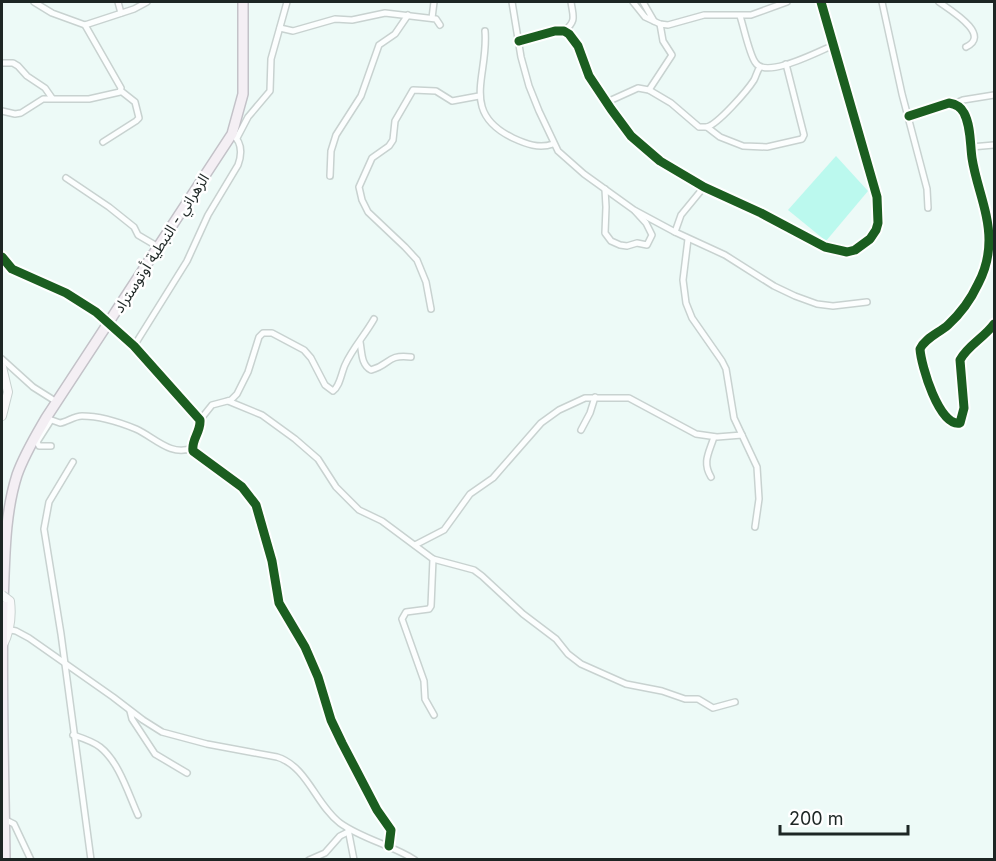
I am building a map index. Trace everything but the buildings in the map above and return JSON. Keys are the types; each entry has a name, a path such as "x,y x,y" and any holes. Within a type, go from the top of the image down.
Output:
{"highway":[{"name":"الزهراني - النبطية أوتوستراد","path":"2,547 4,504 11,477 22,451 52,399 234,136 243,94 242,2"},
{"name":"الزهراني - النبطية أوتوستراد","path":"4,859 3,645 6,629 7,516 17,474 25,455 155,245 229,132 237,104 242,2"}],"street":[{"path":"34,2 51,13 85,25 134,9 147,2"},
{"path":"118,2 121,13"},
{"path":"134,346 187,261 208,215 234,173 241,154 234,136 270,91 272,58 287,2"},
{"path":"432,18 435,2"},
{"path":"512,2 529,86 553,144 565,157 634,210 725,255 774,286 817,304 833,306 867,302"},
{"path":"519,41 564,31 572,25 574,19 571,2"},
{"path":"633,2 645,17 657,22 676,24 704,15 740,16 761,12 787,2"},
{"path":"643,2 657,22 663,41 672,55 649,90"},
{"path":"564,31 573,38 589,76 631,136 644,148 674,171 704,187 771,218 825,247 847,252 855,250 870,239 876,230 877,197 821,2"},
{"path":"882,2 898,80 927,189 928,208"},
{"path":"939,2 974,31 975,39 966,47"},
{"path":"280,28 293,31 335,20 352,20 385,13 432,18 438,20 440,25"},
{"path":"330,176 331,151 336,135 361,96 379,45 395,34 408,15"},
{"path":"740,16 755,62 760,67 768,69 786,64 834,45"},
{"path":"85,25 121,91 135,102 139,118 103,142"},
{"path":"485,30 486,47 479,96 483,113 499,130 531,145 542,147 553,144"},
{"path":"2,63 13,63 18,66 27,76 45,88 52,98"},
{"path":"707,128 720,137 749,147 767,147 802,139 804,135 786,64"},
{"path":"607,102 638,88 649,90 671,103 699,127 707,128 713,126 727,112 754,80 760,67"},
{"path":"431,309 426,282 417,260 368,212 359,187 372,158 389,146 393,140 395,121 413,90 436,91 452,101 479,96"},
{"path":"2,111 21,113 40,100 89,99 121,91"},
{"path":"909,116 942,104 954,104 963,100 994,95"},
{"path":"954,104 964,113 979,190 986,213 989,238 982,278 966,304 949,323 924,342 920,349 938,406 949,421 960,423 964,414 960,360 966,351 979,341 994,324"},
{"path":"971,147 994,145"},
{"path":"66,178 109,207 134,227 138,235 155,245"},
{"path":"675,232 681,215 704,187"},
{"path":"604,189 605,233 611,241 627,246 637,243 647,245 652,235 646,223 634,210"},
{"path":"688,238 684,280 687,303 692,318 726,369 734,418 759,474 758,513 755,527"},
{"path":"2,256 12,269 66,293 96,312"},
{"path":"51,446 39,446 37,442 49,419 61,423 80,416 102,418 136,429 175,450 184,451 192,448 200,429 200,420 212,405 228,401 237,394 245,381 259,337 263,333 272,333 304,350 311,358 325,385 333,391 354,349 374,319"},
{"path":"111,327 134,346 200,420"},
{"path":"360,342 363,362 371,370 379,368 396,356 411,357"},
{"path":"2,359 33,387 52,399"},
{"path":"2,367 8,392 2,416"},
{"path":"580,430 590,413 595,397"},
{"path":"415,545 444,530 470,494 493,478 541,423 585,398 632,399 696,434 714,437 742,435"},
{"path":"228,401 262,415 295,439 318,459 336,487 359,510 382,521 433,559 474,570 483,576 523,614 556,639 568,654 591,669 631,686 662,691 685,699 698,699 712,708 735,702"},
{"path":"711,477 705,463 714,437"},
{"path":"192,448 196,454 242,487 256,505 270,551 279,603 309,655 331,720 342,743 377,810 391,830 389,846"},
{"path":"73,462 49,502 44,529 90,860"},
{"path":"433,559 430,608 406,612 402,619 422,676 425,699 434,715"},
{"path":"4,597 10,604 6,629 29,638 151,726 170,735 288,761 335,818 348,830 389,846 415,860"},
{"path":"130,711 132,719 157,755 187,773"},
{"path":"73,735 90,741 106,753 138,815"},
{"path":"4,819 14,824 32,860"},
{"path":"309,860 325,853 348,830"},
{"path":"348,830 354,860"}],"green space":[{"path":"836,156 868,191 826,241 788,210"}],"tunnel":[{"path":"96,312 108,324"}],"cycle path":[{"path":"519,41 555,31 564,31 569,34 578,46 589,76 611,109 631,136 660,161 704,187 761,213 825,247 847,252 855,250 870,239 876,230 877,197 821,2"},
{"path":"909,116 949,103 958,106 963,111 968,124 972,158 988,230 989,246 986,263 972,295 952,321 920,349 924,368 938,406 952,422 960,423 964,408 960,360 994,324"},
{"path":"2,257 12,269 66,293 96,312 134,346 200,420 193,451 242,487 256,505 272,561 279,603 305,647 318,677 331,720 342,743 377,810 391,830 389,846"}]}
